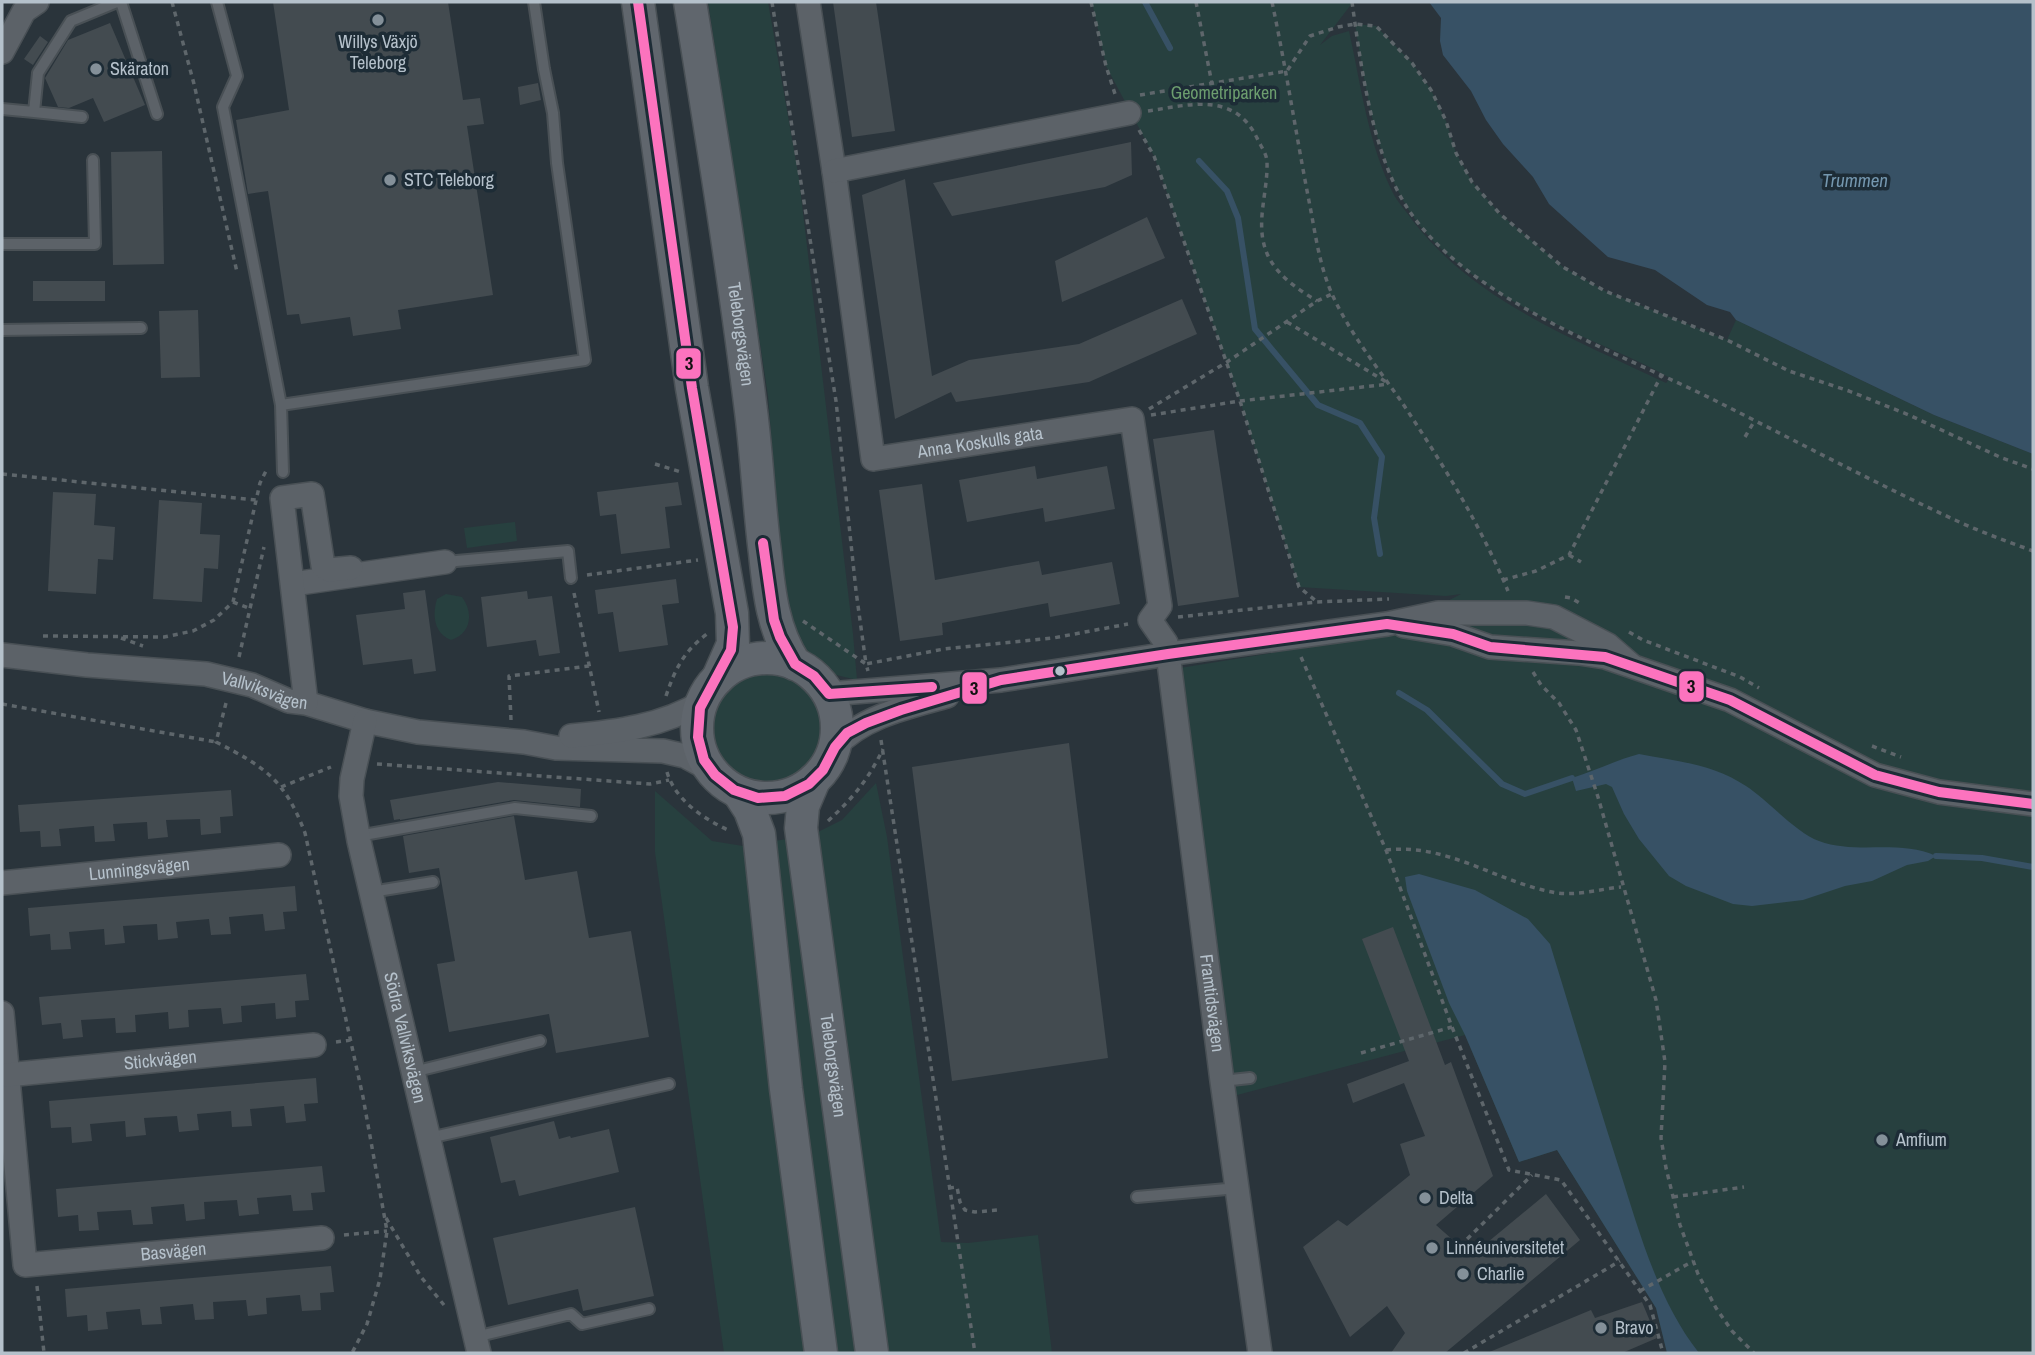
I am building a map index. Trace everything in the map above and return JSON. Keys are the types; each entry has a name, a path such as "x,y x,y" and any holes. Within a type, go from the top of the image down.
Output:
{"main road":[{"path":"638,2 692,388 733,627 731,650 710,690 698,719 700,749 711,770 723,783 739,793 758,798 778,798 797,792 814,780 827,765 835,747 837,720 829,694 814,676 795,664 775,659 754,659 735,666 710,690"},
{"name":"Teleborgsvägen","path":"690,2 752,413 760,515 774,620 795,664"},
{"name":"Teleborgsvägen","path":"814,780 803,806 801,828 872,1353"},
{"path":"739,793 750,810 759,834 786,1089 821,1353"}],"street":[{"path":"2,52 24,11 37,2"},
{"name":"Anna Koskulls gata","path":"808,2 873,459 1132,419"},
{"path":"834,171 1123,106"},
{"path":"1132,419 1160,606 1150,620 1166,643 1168,654"},
{"path":"306,703 282,498 312,494 323,566 329,570 351,568"},
{"path":"293,584 446,562"},
{"path":"829,694 1001,680 1387,624 1438,612 1515,612 1554,617 1608,645 1631,665"},
{"path":"1387,624 1453,634 1490,647 1579,653 1631,665 1730,699 1875,775 1939,792 2033,804"},
{"name":"Framtidsvägen","path":"1168,654 1222,1081 1260,1353"},
{"name":"Vallviksvägen","path":"2,655 206,674 252,685 289,701 418,732 518,735 607,732 662,721 687,711 710,690"},
{"path":"835,747 847,733 878,718 1001,680"},
{"name":"Södra Vallviksvägen","path":"365,721 351,796 358,836 477,1345"},
{"name":"Vallviksvägen","path":"518,735 556,748 663,751 685,755 711,770"},
{"name":"Lunningsvägen","path":"2,883 279,855"},
{"path":"2,1013 7,1075 8,1167 30,1265"},
{"name":"Stickvägen","path":"7,1075 314,1045"},
{"name":"Basvägen","path":"30,1265 322,1238"}],"lane":[{"path":"34,112 38,73 71,21 119,2 157,114"},
{"path":"217,2 237,76 223,107 281,405 283,472"},
{"path":"281,405 585,360 557,163 553,113 534,2"},
{"path":"2,109 82,117"},
{"path":"2,244 95,244 93,160"},
{"path":"2,330 141,328"},
{"path":"446,562 568,551 571,578"},
{"path":"358,836 515,808 591,816"},
{"path":"371,892 433,882"},
{"path":"413,1072 540,1041"},
{"path":"1222,1081 1250,1078"},
{"path":"429,1138 669,1084"},
{"path":"1136,1198 1238,1188"},
{"path":"477,1345 571,1314 582,1324 649,1309"}],"path":[{"path":"172,2 240,282"},
{"path":"772,2 836,401 856,591 866,664 873,692"},
{"path":"1091,2 1106,66 1123,106 1154,156 1227,362 1299,587 1317,601"},
{"path":"1196,2 1212,84"},
{"path":"1272,2 1287,71 1312,217 1332,294 1432,447 1487,546 1515,612"},
{"path":"1352,2 1371,114 1381,148 1407,208 1446,253 1512,301 1559,326 1662,374 1956,521 2033,551"},
{"path":"1123,106 1212,84 1287,71 1310,36 1355,24 1376,26 1412,63 1431,90 1446,121 1456,153 1472,182 1500,214 1563,267 1605,291 1727,340 1789,371 1873,401 2002,458 2033,468"},
{"path":"1123,106 1210,102 1241,116 1252,127 1267,159 1261,223 1265,250 1292,286 1317,301"},
{"path":"1132,419 1332,294"},
{"path":"1286,322 1389,384"},
{"path":"1503,580 1536,571 1569,555 1662,374"},
{"path":"1132,419 1240,401 1389,384"},
{"path":"1745,437 1755,420"},
{"path":"41,636 164,637 193,631 214,620 233,602 260,483 271,463"},
{"path":"655,464 675,472"},
{"path":"2,474 256,500"},
{"path":"239,657 264,544"},
{"path":"1569,555 1581,562"},
{"path":"601,720 571,578 703,560"},
{"path":"233,602 251,609"},
{"path":"1286,605 1294,636 1330,726 1386,850 1509,1170 1561,1180 1650,1306 1663,1353"},
{"path":"774,620 805,621 866,664"},
{"path":"662,721 664,701 677,665 693,644 714,629 733,627"},
{"path":"121,638 146,647"},
{"path":"1523,650 1541,685 1559,704 1576,730 1656,1000 1665,1062 1661,1138 1674,1198 1693,1261 1716,1308 1732,1331 1754,1353"},
{"path":"518,735 509,676 589,666"},
{"path":"216,742 226,703"},
{"path":"2,704 216,742 255,762 281,787 295,808 310,851 363,1097 387,1231 380,1279 367,1324 352,1353"},
{"path":"878,718 975,1353"},
{"path":"801,828 825,824 849,803 870,776 883,749"},
{"path":"663,751 669,780 684,799 706,819 738,835 759,834"},
{"path":"281,787 334,766 355,764 650,784 669,780"},
{"path":"1386,850 1402,848 1458,858 1528,886 1555,893 1622,887"},
{"path":"1361,1054 1452,1027"},
{"path":"1460,1246 1532,1175"},
{"path":"949,1188 957,1187 965,1210 998,1210"},
{"path":"1674,1198 1744,1187"},
{"path":"384,1213 397,1240 421,1277 448,1309"},
{"path":"322,1238 387,1231"},
{"path":"1464,1353 1620,1261"},
{"path":"1640,1290 1693,1261"},
{"path":"30,1265 44,1353"}],"green space":[{"path":"708,2 768,2 799,179 857,680 824,672 800,647 790,625 784,594 768,396"},
{"name":"Geometriparken","path":"1092,2 1353,2 1320,45 1332,36 1349,31 1372,135 1394,195 1438,249 1497,297 1563,334 1666,383 1670,378 1518,304 1475,277 1436,244 1407,207 1386,164 1372,118 1355,24 1376,26 1412,63 1431,90 1446,121 1456,153 1472,182 1500,214 1563,267 1605,291 1727,340 1736,320 1934,415 2033,454 2033,1353 1667,1353 1656,1308 1557,1150 1519,1162 1465,1035 1226,1098 1180,668 1382,635 1461,594 1446,596 1299,587 1240,401 1154,156 1106,66"},
{"path":"515,522 517,541 467,548 464,528"},
{"path":"446,594 462,597 469,616 463,633 451,640 441,633 435,618 437,599"},
{"path":"768,670 790,674 809,687 822,706 826,728 822,750 809,769 790,782 768,786 746,782 727,769 714,750 710,728 714,706 727,687 746,674"},
{"path":"876,783 887,837 941,1242 968,1243 1038,1235 1052,1353 724,1353 655,852 655,791 712,841 743,846 812,835 842,820"}],"water":[{"name":"Trummen","path":"1429,2 2033,2 2033,454 1934,415 1736,320 1730,312 1707,305 1655,270 1608,257 1549,204 1533,177 1503,144 1486,120 1471,91 1443,55 1440,41 1441,18"},
{"path":"1639,754 1694,764 1721,773 1755,792 1801,831 1819,841 1848,847 1907,848 1936,856 1928,861 1907,865 1872,881 1845,886 1803,900 1752,906 1733,904 1686,886 1669,876 1639,839 1612,787 1606,784 1576,791 1572,778"},
{"path":"1419,874 1475,890 1528,919 1550,944 1642,1241 1672,1311 1699,1353 1667,1353 1656,1308 1557,1150 1519,1162 1449,1003 1407,891 1405,877"}],"building":[{"path":"273,2 448,2 463,100 480,98 484,124 467,126 493,295 398,310 401,329 353,336 350,317 301,324 299,314 287,315 268,191 248,194 236,120 289,110"},
{"path":"833,2 876,2 895,131 852,137"},
{"name":"Skäraton","path":"110,23 145,105 104,122 93,98 69,108 58,107 45,78 68,40"},
{"path":"40,36 48,42 33,65 24,59"},
{"path":"538,83 541,100 520,105 518,87"},
{"path":"1131,142 1132,175 1105,187 952,216 933,183"},
{"path":"162,151 164,264 113,265 111,152"},
{"path":"905,179 932,376 969,360 1079,344 1182,299 1197,334 1089,382 956,402 951,392 895,419 862,195"},
{"path":"1147,217 1165,258 1062,302 1055,261"},
{"path":"33,281 105,281 105,301 33,301"},
{"path":"198,310 200,377 161,378 159,311"},
{"path":"1214,430 1239,597 1178,606 1153,439"},
{"path":"1035,466 1037,479 1107,466 1115,509 1045,522 1043,508 967,522 959,480"},
{"path":"678,482 682,505 665,507 670,548 621,554 616,514 600,516 597,492"},
{"path":"922,484 935,580 1039,561 1042,575 1112,562 1120,604 1050,617 1048,603 942,623 943,635 900,641 879,490"},
{"path":"53,492 96,494 94,525 115,527 113,560 98,559 96,594 48,591"},
{"path":"159,500 202,503 200,534 220,535 218,569 204,568 202,602 153,599"},
{"path":"676,579 679,603 662,605 668,645 619,652 613,612 598,614 595,590"},
{"path":"425,590 436,671 414,674 412,659 363,665 356,615 405,609 403,593"},
{"path":"527,591 528,599 552,596 560,653 539,656 536,640 487,647 481,597"},
{"path":"1069,743 1108,1058 952,1081 912,767"},
{"path":"498,782 581,789 580,807 514,800 394,820 390,800"},
{"path":"231,790 233,816 220,817 221,833 201,835 200,819 166,820 168,837 148,839 147,822 113,824 115,841 95,842 94,826 59,829 61,846 41,847 40,831 20,832 18,805"},
{"path":"514,816 525,880 577,871 589,938 631,931 649,1037 556,1053 549,1014 449,1032 437,964 455,961 439,868 409,873 403,836"},
{"path":"295,886 297,911 283,912 285,929 265,931 263,914 229,917 231,934 211,935 209,919 176,922 178,938 158,940 157,924 123,926 125,943 105,945 104,929 69,932 71,949 51,950 50,934 30,936 28,908"},
{"path":"1393,927 1445,1065 1451,1062 1493,1176 1436,1225 1471,1256 1546,1194 1580,1240 1445,1353 1391,1353 1405,1333 1387,1306 1350,1337 1303,1247 1338,1220 1347,1226 1410,1175 1400,1144 1425,1136 1404,1083 1353,1103 1347,1084 1409,1061 1362,939"},
{"path":"306,974 309,1000 295,1001 296,1017 276,1019 275,1003 241,1006 242,1022 223,1024 221,1008 188,1010 189,1027 169,1029 168,1012 135,1015 136,1032 116,1033 115,1018 81,1020 83,1037 63,1039 61,1023 42,1025 39,997"},
{"path":"316,1078 318,1103 304,1104 306,1121 286,1123 284,1106 250,1109 252,1126 232,1127 231,1111 197,1114 199,1130 179,1132 177,1116 144,1118 146,1135 126,1137 125,1121 90,1124 92,1141 72,1143 71,1127 51,1128 49,1101"},
{"path":"554,1121 559,1139 609,1129 619,1172 519,1196 515,1180 501,1183 490,1137"},
{"path":"322,1166 325,1192 311,1193 313,1210 293,1211 291,1195 257,1198 259,1214 239,1216 237,1200 204,1202 205,1219 186,1221 184,1204 151,1207 153,1224 133,1225 131,1210 97,1212 99,1230 79,1231 78,1215 58,1217 56,1189"},
{"path":"635,1207 654,1296 583,1311 578,1289 508,1305 493,1238"},
{"path":"331,1266 334,1292 320,1293 321,1310 302,1311 300,1295 266,1298 267,1314 248,1316 246,1300 213,1302 214,1319 195,1320 193,1304 160,1307 162,1324 142,1325 140,1309 106,1312 108,1329 88,1331 87,1315 67,1317 65,1289"},
{"name":"Bravo","path":"1642,1302 1657,1338 1622,1353 1487,1353 1591,1310 1595,1318"}],"waterway":[{"path":"1145,2 1170,48"},
{"path":"1199,161 1227,191 1238,218 1255,329 1318,405 1360,423 1382,457 1374,518 1380,554"},
{"path":"1399,693 1427,710 1502,784 1525,794 1572,778"},
{"path":"1936,856 1982,858 2033,867"}],"transit line":[{"name":"3","path":"638,2 692,388 733,627 731,650 700,708 698,737 704,760 715,775 734,790 758,798 785,796 809,784 823,770 835,747 847,733 901,710 1001,680 1387,624 1453,634 1490,647 1605,657 1730,700 1875,775 1939,792 2033,804"},
{"name":"3","path":"763,543 774,620 780,637 795,664 814,676 829,694 932,687"}],"place":[{"name":"Willys Växjö Teleborg","path":"378,20"},
{"name":"Skäraton","path":"96,69"},
{"name":"STC Teleborg","path":"390,180"},
{"name":"Amfium","path":"1882,1140"},
{"name":"Delta","path":"1425,1198"},
{"name":"Linnéuniversitetet","path":"1432,1248"},
{"name":"Charlie","path":"1463,1274"},
{"name":"Bravo","path":"1601,1328"}]}
